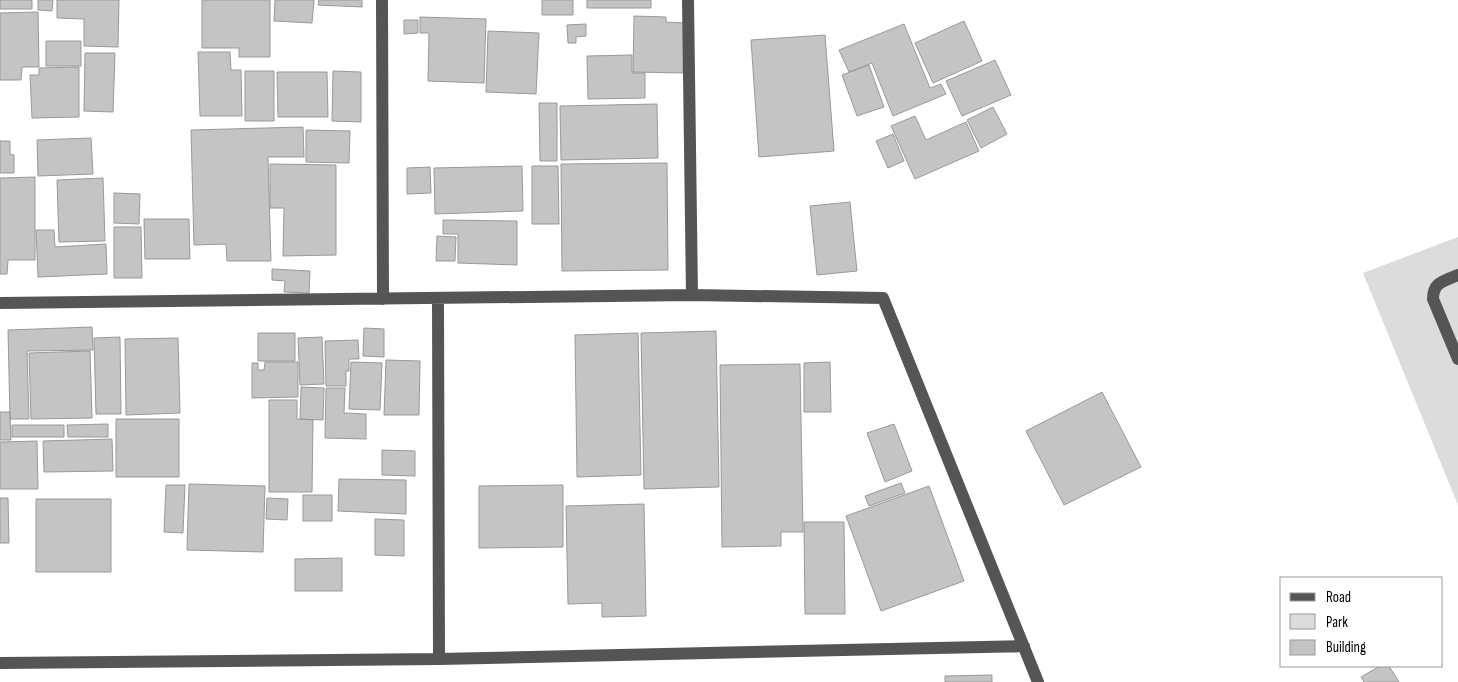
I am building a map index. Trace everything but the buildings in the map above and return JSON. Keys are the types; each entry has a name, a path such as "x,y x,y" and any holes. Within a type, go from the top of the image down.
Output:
{"street":[{"path":"382,0 383,299"},
{"path":"688,0 692,295"},
{"path":"1458,276 1438,284 1433,296 1458,359"},
{"path":"0,303 692,295 883,298 1038,682"},
{"path":"438,298 439,659"},
{"path":"0,663 439,659 1024,646"}],"green space":[{"path":"1458,237 1458,505 1363,273"}]}
